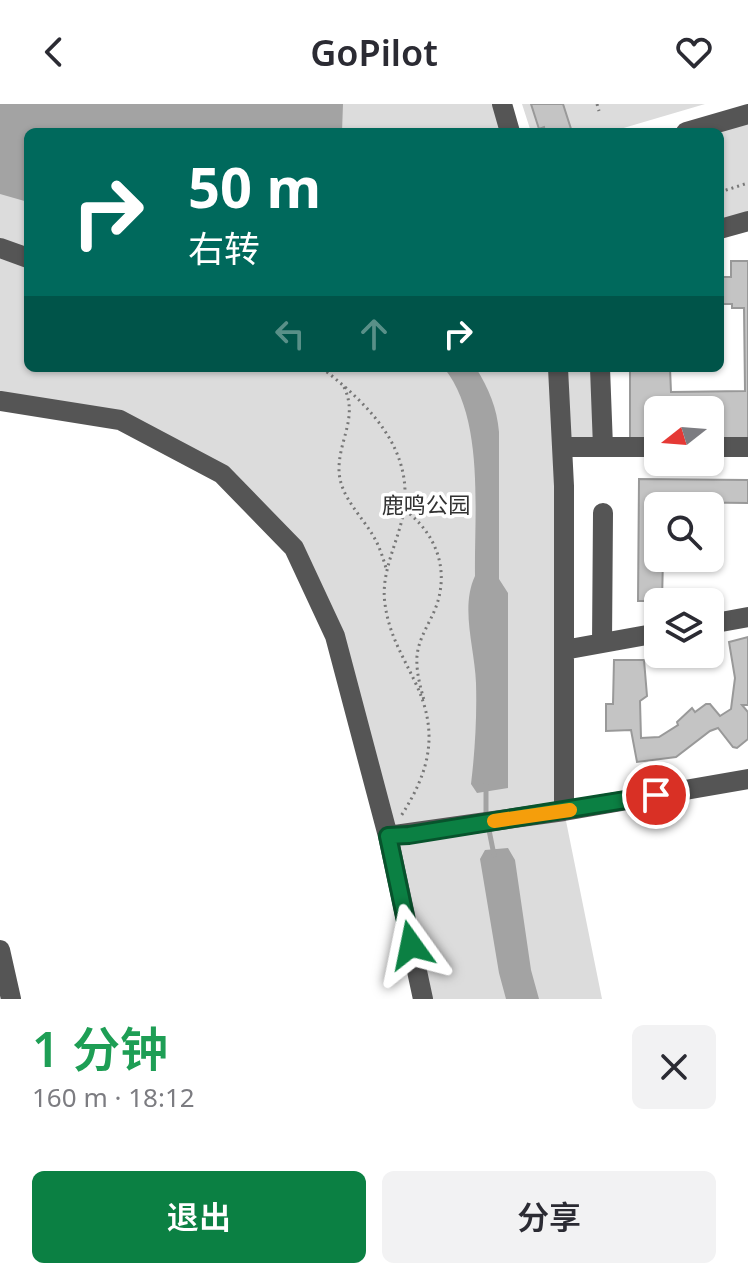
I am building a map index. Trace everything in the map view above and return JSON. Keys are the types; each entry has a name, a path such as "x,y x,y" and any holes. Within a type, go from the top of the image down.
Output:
{"street":[{"path":"502,104 509,128"},
{"path":"700,128 748,114"},
{"path":"724,228 748,221"},
{"path":"0,248 24,257"},
{"path":"558,372 563,447 564,811"},
{"path":"600,372 603,447"},
{"path":"0,401 120,420 222,474 294,548 335,636 388,836 423,999"},
{"path":"563,447 644,447"},
{"path":"724,447 748,447"},
{"path":"602,643 603,513"},
{"path":"724,621 748,617"},
{"path":"564,650 644,636"},
{"path":"388,836 564,811 748,779"},
{"path":"0,950 11,999"}],"path":[{"path":"597,104 599,111"},
{"path":"724,191 748,183"},
{"path":"327,372 368,407 395,448 402,470 405,510 386,568 384,600 391,635 427,711"},
{"path":"343,384 351,414 339,469 343,490 376,541 386,568"},
{"path":"388,836 410,802 431,743 417,656 423,630 437,605 442,580 440,560 433,540 421,522 405,510"}],"green space":[{"name":"鹿鸣公园","path":"0,104 502,104 509,128 24,128 24,372 600,372 603,447 563,447 564,811 602,999 423,999 335,636 294,548 222,474 120,420 0,401"},
{"path":"522,104 705,104 624,128 530,128"},
{"path":"748,114 748,221 724,228 724,129"}],"shaded area":[{"path":"0,104 343,104 342,128 24,128 24,201 0,194"},
{"path":"446,372 478,372 496,415 499,432 499,579 508,593 508,788 477,793 471,784 476,696 468,615 475,576 476,496 472,439 457,389"},
{"path":"508,848 515,860 531,970 539,999 506,999 499,973 480,859 485,850"}],"building":[{"path":"531,104 563,104 571,128 539,128"},
{"path":"731,261 748,261 748,442 724,442 724,396 644,396 644,442 630,442 630,372 670,372 671,392 745,391 744,308 724,304 724,277 731,277"},
{"path":"639,479 748,480 748,503 724,503 724,492 644,492 644,572 663,572 662,588 644,588 644,601 638,601"},
{"path":"748,637 748,705 742,705 748,712 748,739 737,748 718,728 676,757 637,762 631,730 606,731 606,704 613,704 614,660 644,660 647,696 640,701 641,738 659,737 678,725 677,722 692,708 695,712 710,704 720,716 731,709 735,678 729,642"}],"waterway":[{"path":"486,785 486,815"},
{"path":"488,825 494,855"}],"slow traffic":[{"path":"494,821 570,810"}],"route":[{"path":"411,945 388,836 656,795"}]}
